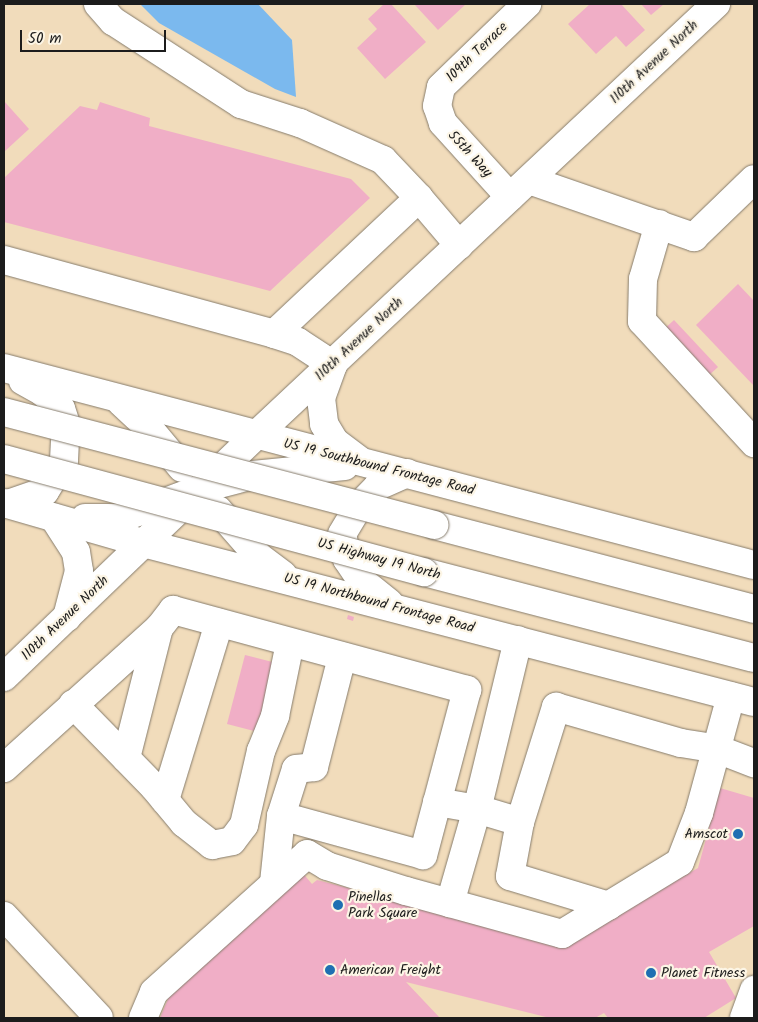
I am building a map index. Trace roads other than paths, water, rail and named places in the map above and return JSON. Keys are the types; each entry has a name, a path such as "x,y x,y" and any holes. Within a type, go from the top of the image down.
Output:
{"main road":[{"path":"98,4 113,21 241,104 300,123 383,160 419,198 459,245"},
{"name":"109th Terrace","path":"437,106 441,87 527,4"},
{"name":"110th Avenue North","path":"4,677 255,436 716,4"},
{"name":"55th Way","path":"437,106 443,123 520,188"},
{"path":"520,188 659,224 694,236 754,179"},
{"path":"274,334 419,198"},
{"path":"659,224 643,279 642,321 754,443"},
{"path":"4,260 298,342 333,364 321,398 324,424 335,442 364,464"},
{"path":"4,369 43,392 61,409 66,424 64,460 45,491 6,504"},
{"name":"US 19 Southbound Frontage Road","path":"4,369 754,565"},
{"path":"117,398 148,427 259,557 290,580"},
{"path":"4,412 754,610"},
{"name":"US Highway 19 North","path":"4,460 754,658"},
{"path":"54,518 122,518 200,489 253,475 364,464"},
{"path":"395,608 361,580 347,559 342,534 358,507 378,486 406,473"},
{"name":"US 19 Northbound Frontage Road","path":"6,504 143,543 743,699"},
{"path":"54,518 76,552 79,571 67,617"},
{"path":"4,768 159,628 173,610 467,690 422,855 281,816"},
{"path":"168,804 220,623"},
{"path":"126,758 159,628"},
{"path":"450,903 477,809 518,640"},
{"path":"73,704 126,758 184,823 212,846 232,841 244,824 261,751 275,716 290,643"},
{"path":"274,883 281,816 296,769 314,767 342,657"},
{"path":"143,1018 154,992 308,854 327,866 562,934 680,862 699,813 717,749 743,699"},
{"path":"609,906 510,876 520,822 556,707 681,743 717,749 754,763"},
{"path":"437,802 477,809 520,822"},
{"path":"4,916 99,1018"},
{"path":"744,1018 754,990"}],"water":[{"path":"140,4 258,4 292,40 296,97 275,89 159,23"}],"place":[{"name":"Amscot","path":"738,834"},
{"name":"Pinellas Park Square","path":"338,905"},
{"name":"American Freight","path":"330,970"},
{"name":"Planet Fitness","path":"651,973"}]}
